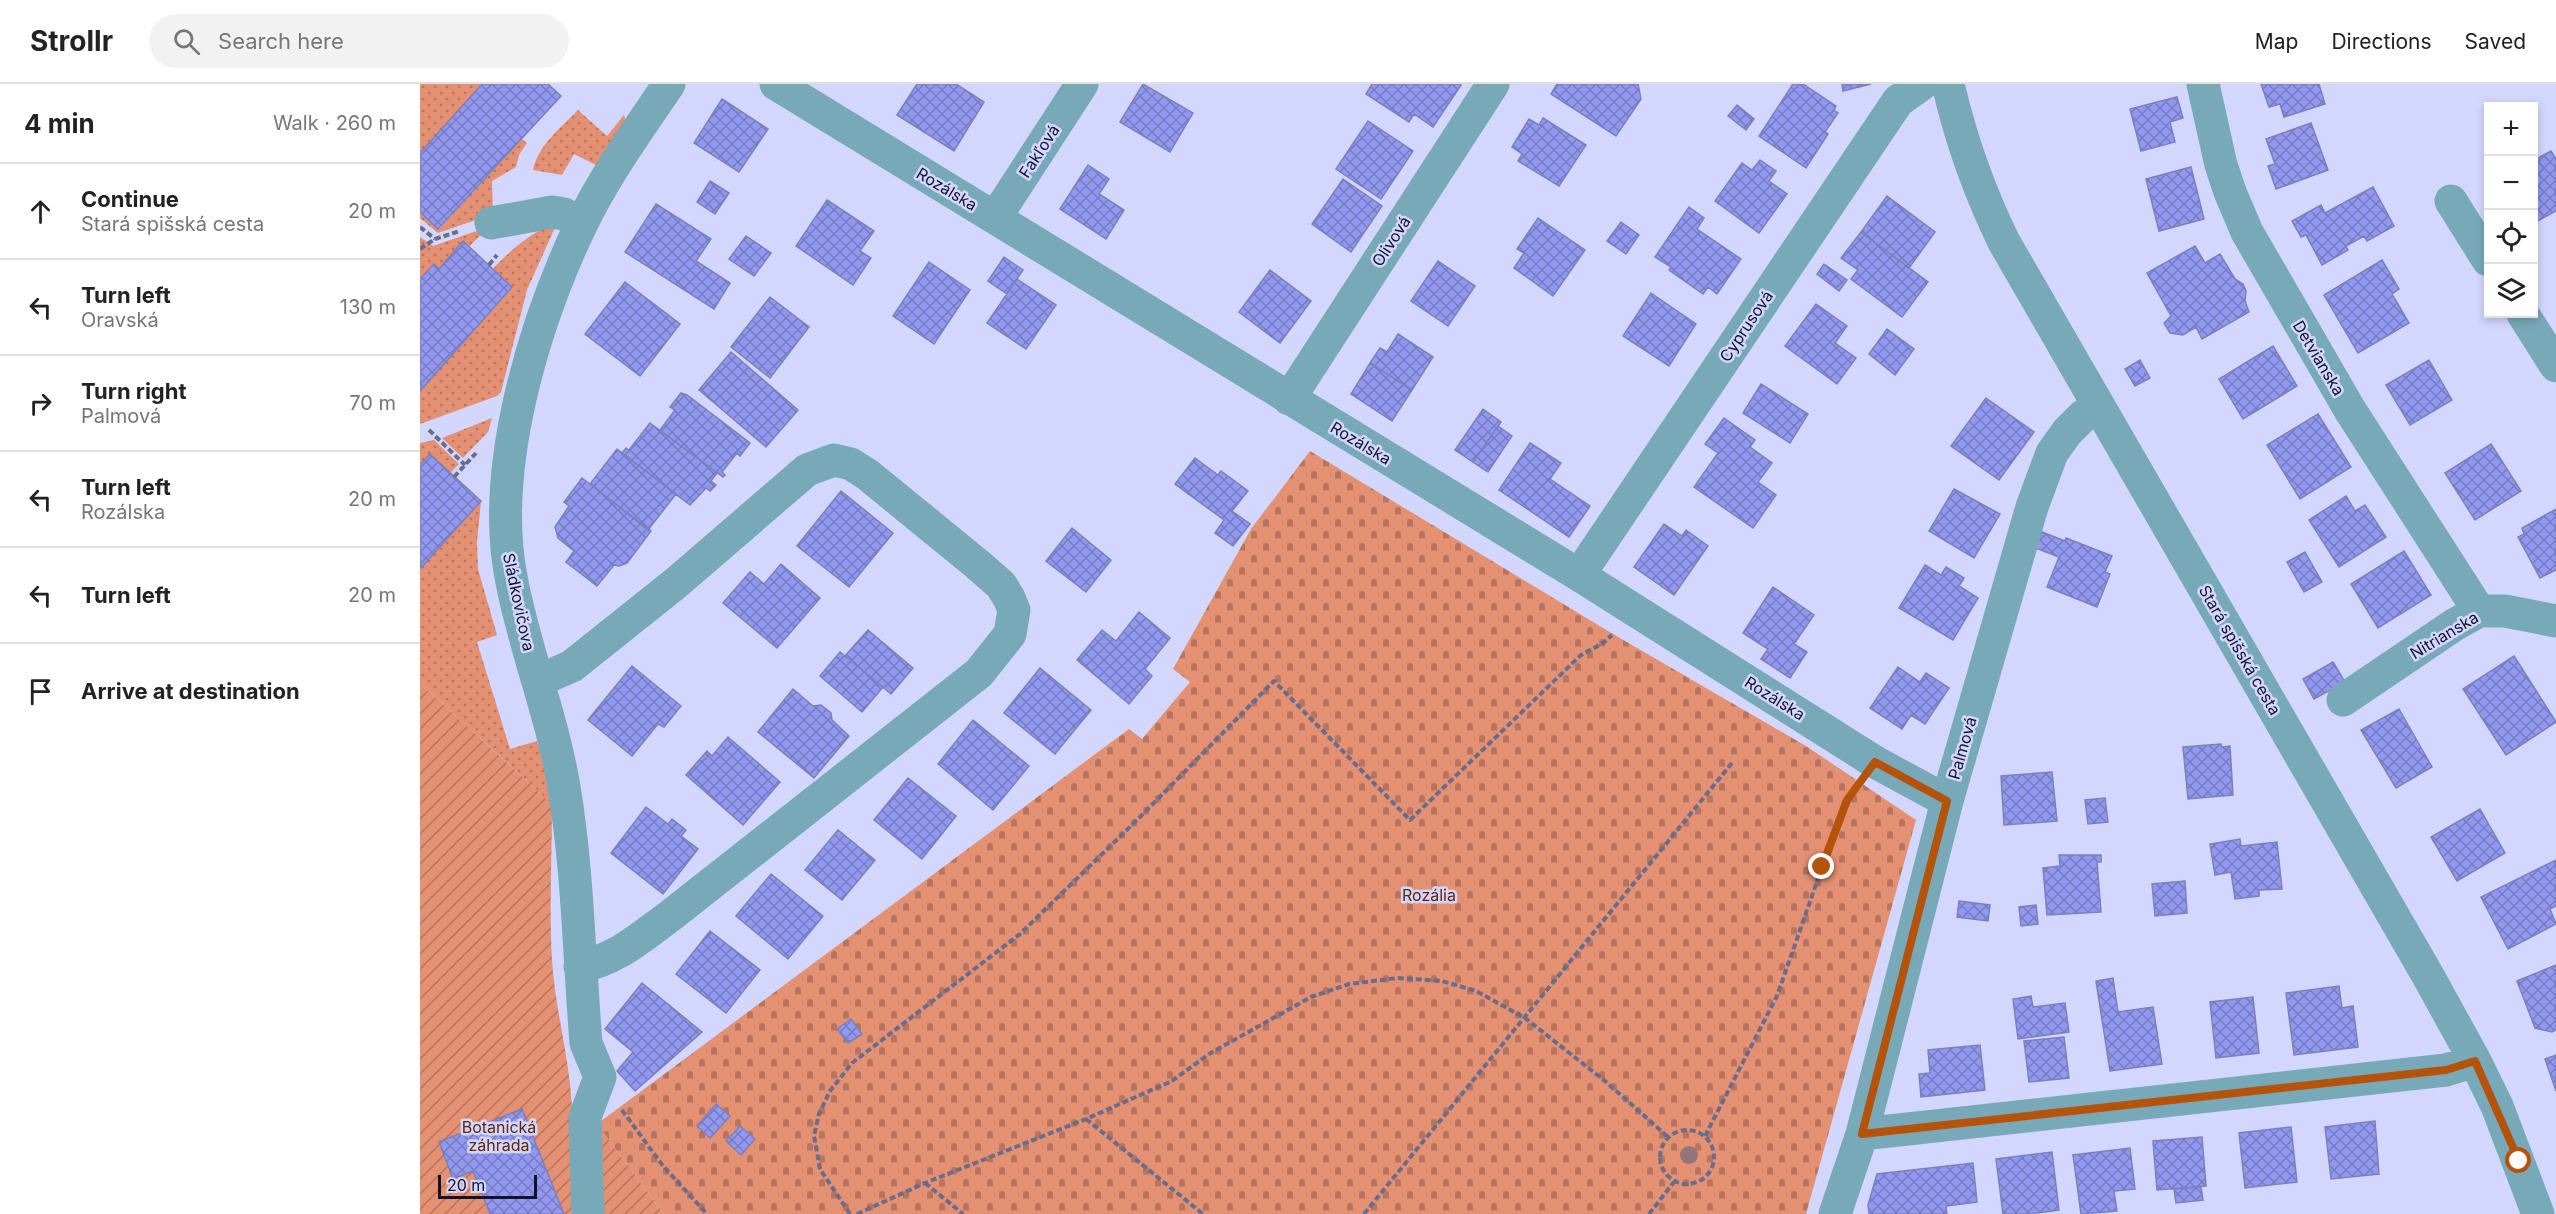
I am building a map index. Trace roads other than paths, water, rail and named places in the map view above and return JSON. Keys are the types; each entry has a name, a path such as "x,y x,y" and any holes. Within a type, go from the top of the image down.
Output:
{"street":[{"name":"Sládkovičova","path":"588,1214 585,1117 600,1077 586,1043 564,787 552,732 510,575 506,532 508,478 524,382 548,303 581,224 607,177 669,84"},
{"name":"Rozálska","path":"776,84 1579,575 1875,762 1947,801"},
{"name":"Fakľová","path":"996,218 1082,84"},
{"name":"Olivová","path":"1289,399 1493,84"},
{"name":"Cyprusová","path":"1579,575 1898,101 1922,84"},
{"name":"Stará spišská cesta","path":"1948,84 1966,154 1985,205 2004,242 2475,1061 2497,1106 2538,1214"},
{"name":"Detvianska","path":"2204,84 2221,165 2247,232 2350,410 2479,611"},
{"path":"2451,201 2484,254"},
{"path":"491,223 552,212 564,214 581,224"},
{"path":"2526,318 2556,366"},
{"name":"Palmová","path":"1835,1214 1862,1134 1947,801 2032,507 2052,453 2083,416 2099,407"},
{"path":"538,681 572,666 676,583 795,480 819,464 834,460 851,464 868,475 977,564 1001,585 1014,610 1010,634 979,673 620,954 599,963 580,967"},
{"name":"Nitrianska","path":"2343,700 2479,611 2505,611 2556,621"},
{"path":"1862,1134 2446,1070 2475,1061"}],"park label":[{"name":"Rozália","path":"1429,895"},
{"name":"Botanická záhrada","path":"499,1136"}]}
